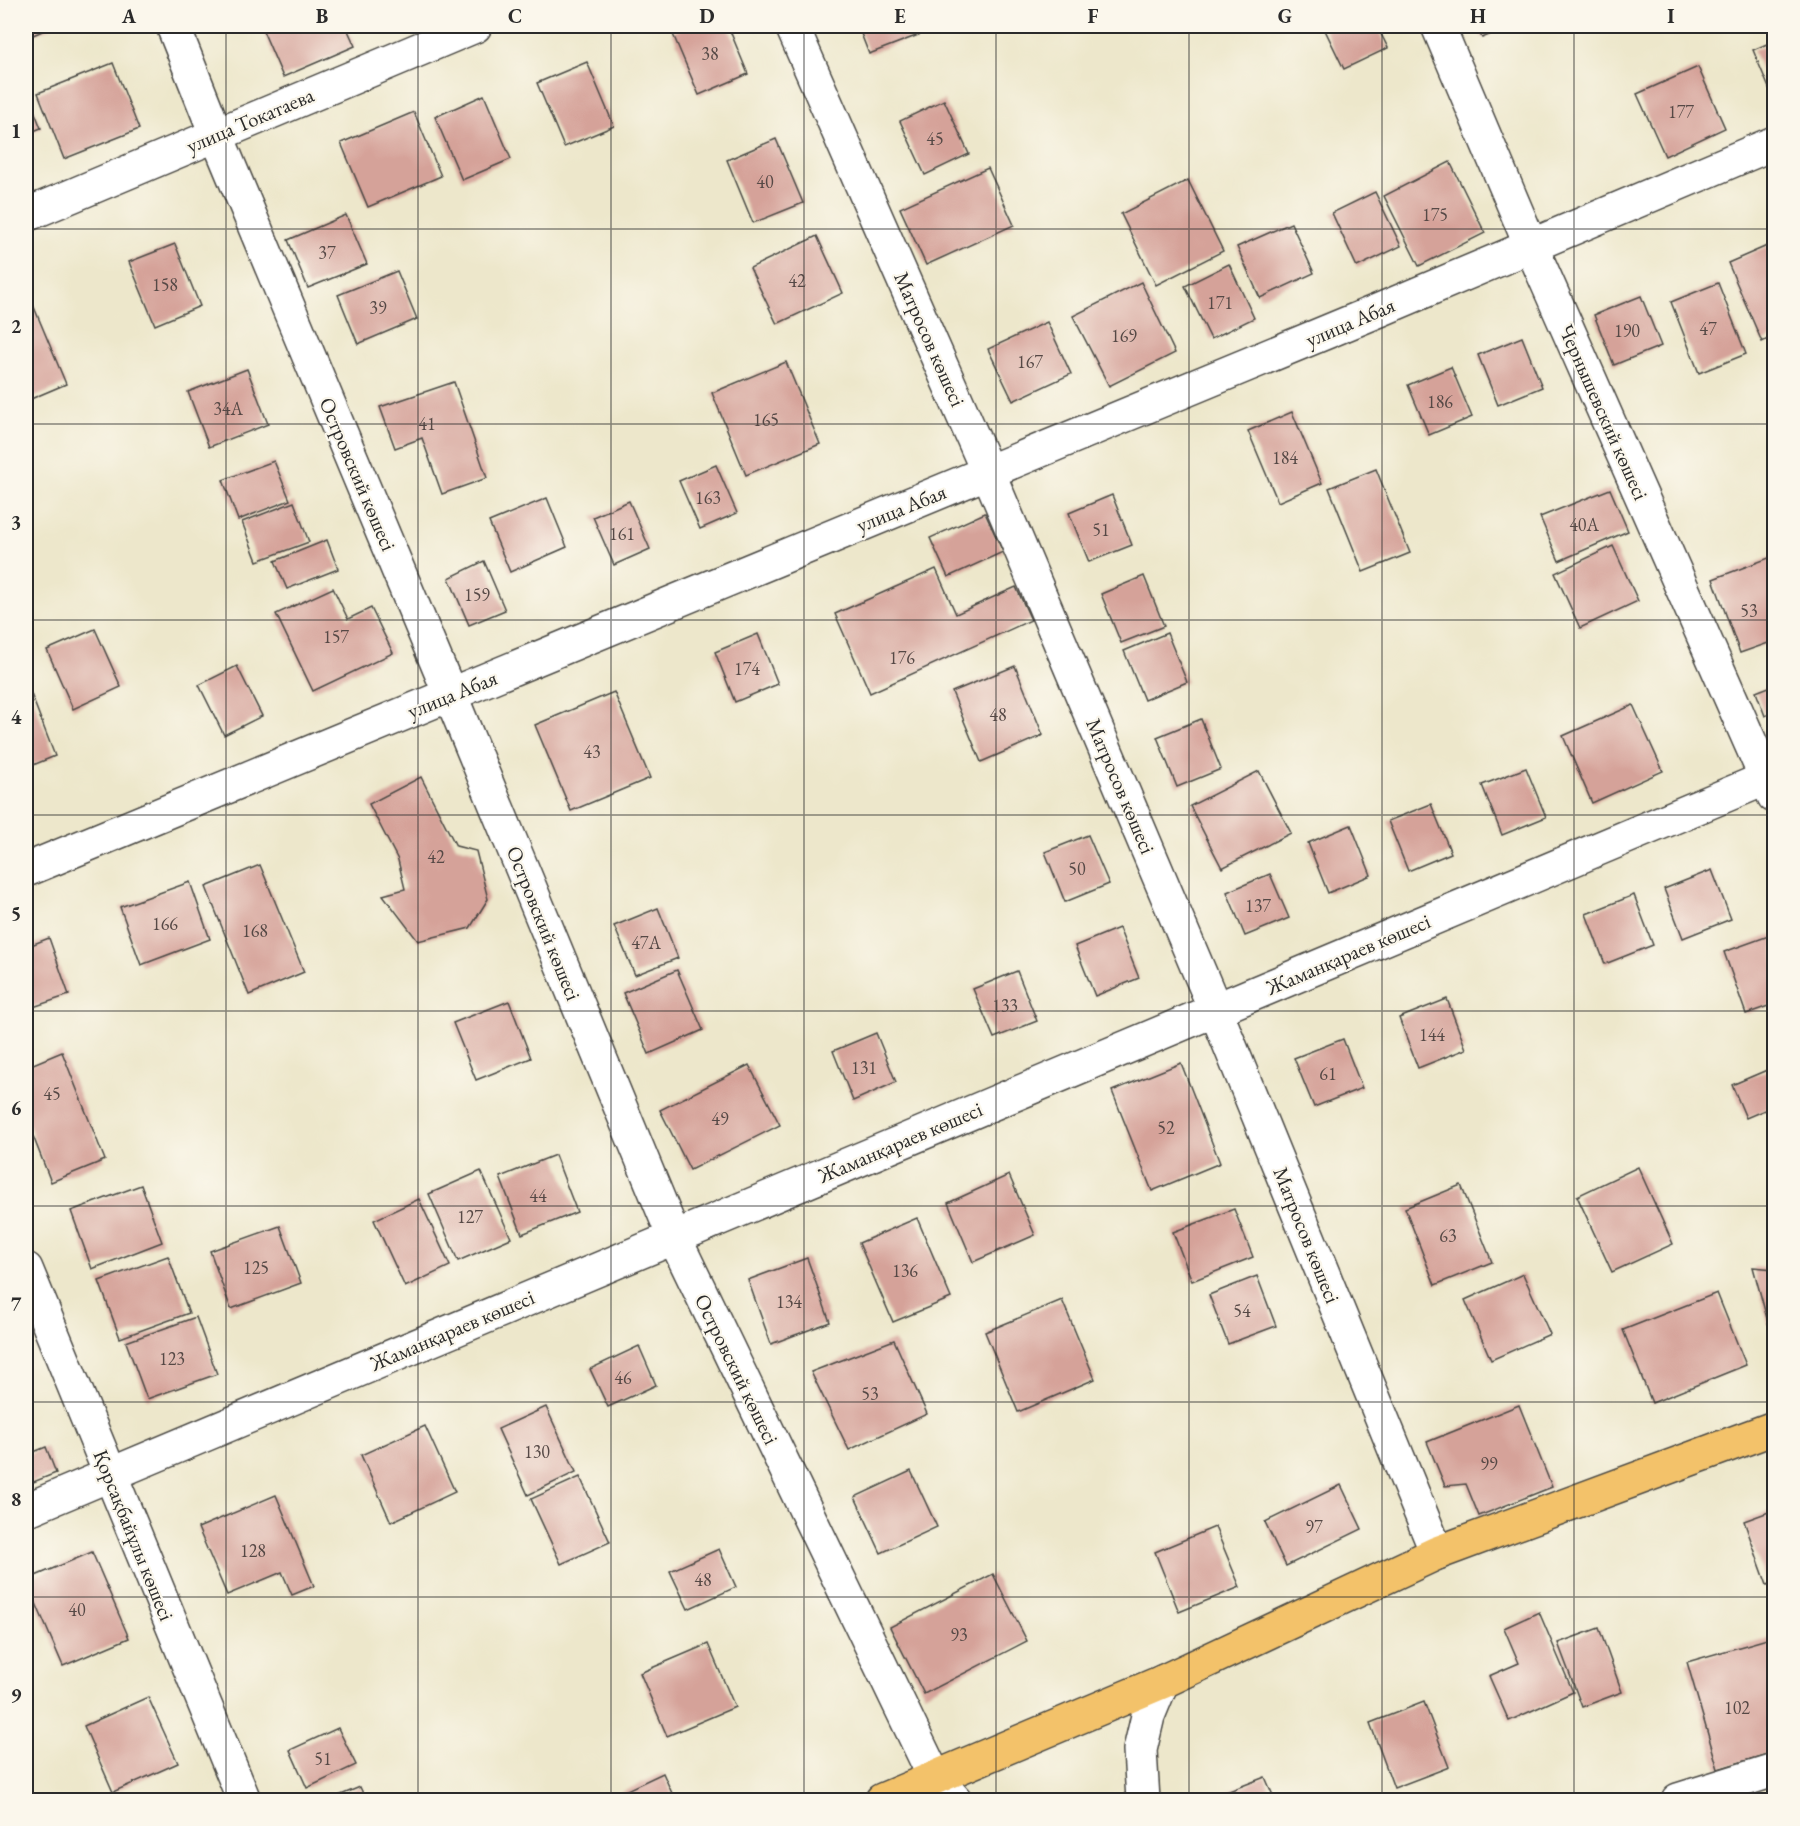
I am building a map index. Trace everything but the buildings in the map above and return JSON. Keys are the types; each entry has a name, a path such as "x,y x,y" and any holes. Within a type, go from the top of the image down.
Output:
{"main road":[{"path":"882,1800 945,1789 1162,1682 1437,1552 1774,1428"}],"street":[{"name":"Островский көшесі","path":"173,26 674,1237 945,1789"},
{"name":"улица Токатаева","path":"26,215 475,26"},
{"name":"Матросов көшесі","path":"792,26 988,472 1215,1009 1437,1552"},
{"name":"Чернышевский көшесі","path":"1438,26 1530,246 1772,783"},
{"name":"улица Абая","path":"26,870 988,472 1774,143"},
{"name":"Жаманқараев көшесі","path":"26,1510 1215,1009 1772,783"},
{"name":"Қорсақбайұлы көшесі","path":"26,1269 244,1800"},
{"path":"1143,1800 1140,1750 1148,1716 1162,1682"},
{"path":"1678,1800 1774,1770"}]}
